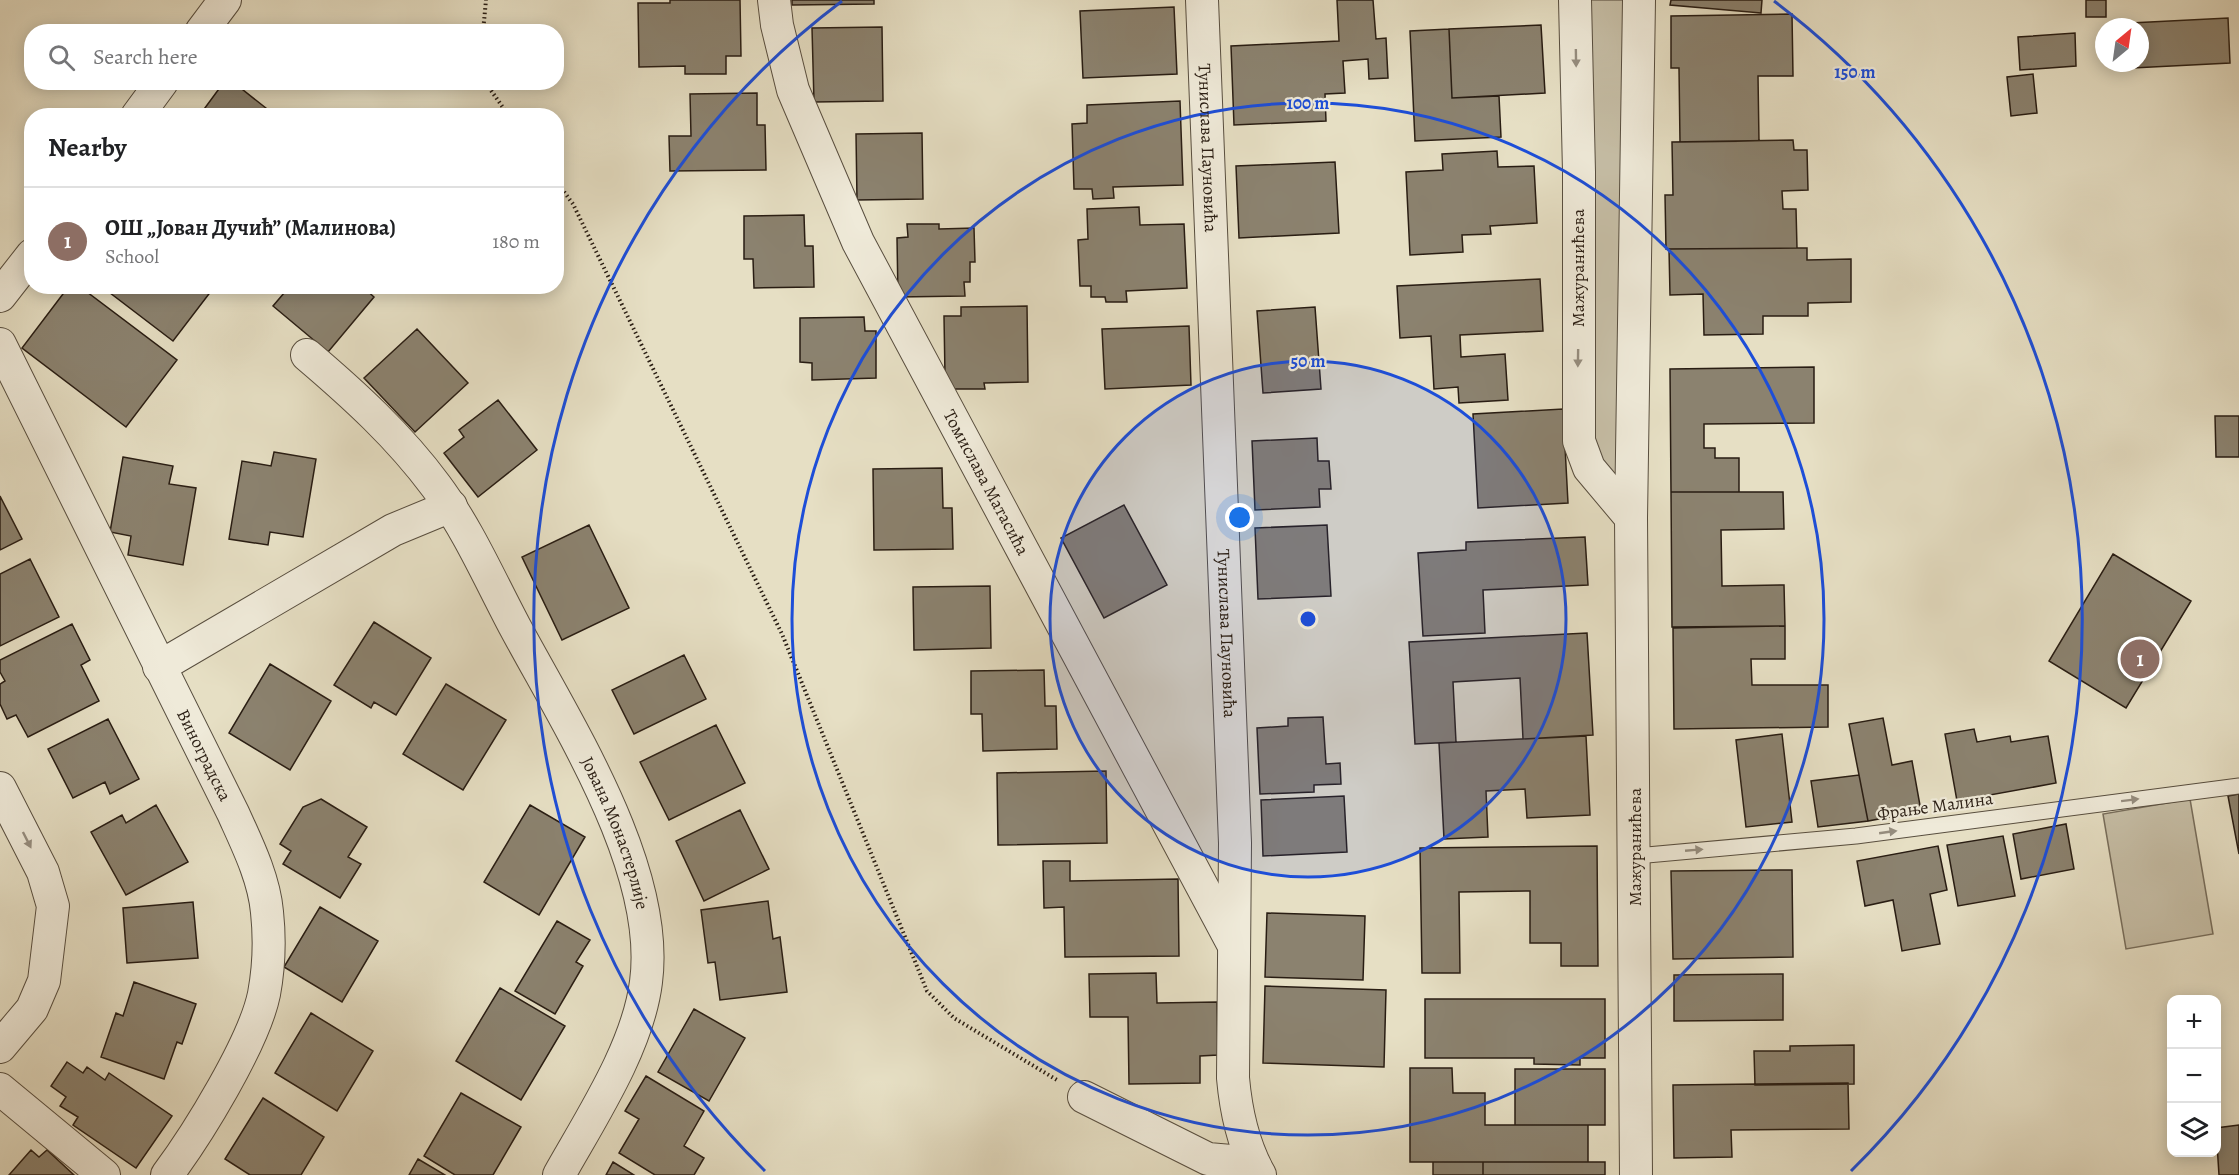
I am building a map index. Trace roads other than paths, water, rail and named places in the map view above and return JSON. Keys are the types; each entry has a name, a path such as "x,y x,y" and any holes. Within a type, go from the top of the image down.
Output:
{"street":[{"path":"207,24 225,0"},
{"name":"Томислава Матасића","path":"774,0 777,25 793,90 858,242 1236,949"},
{"name":"Тунислава Пауновића","path":"1202,0 1235,843 1236,949 1233,1078 1237,1113 1256,1167"},
{"name":"Мажуранићева","path":"1575,0 1579,172 1579,441 1589,468 1631,518"},
{"name":"Мажуранићева","path":"1636,1175 1636,856 1631,518 1639,0"},
{"path":"143,108 156,90"},
{"path":"0,296 24,265"},
{"name":"Виноградска","path":"0,344 233,813 256,867 267,910 269,959 264,997 250,1034 211,1106 167,1175"},
{"name":"Јована Монастерлије","path":"307,355 367,407 414,458 451,506 574,737 622,837 631,861 644,913 648,941 646,982 639,1014 621,1059 559,1175"},
{"path":"159,667 393,530 451,506"},
{"path":"0,788 43,872 52,906 44,981 32,1009 0,1047"},
{"path":"0,1089 104,1175"},
{"path":"1084,1096 1208,1159 1231,1161 1256,1167"}],"lane":[{"name":"Фрање Малина","path":"1636,856 1856,836 2239,786"}],"place":[{"name":"ОШ „Јован Дучић” (Малинова)","path":"2140,659"}]}
